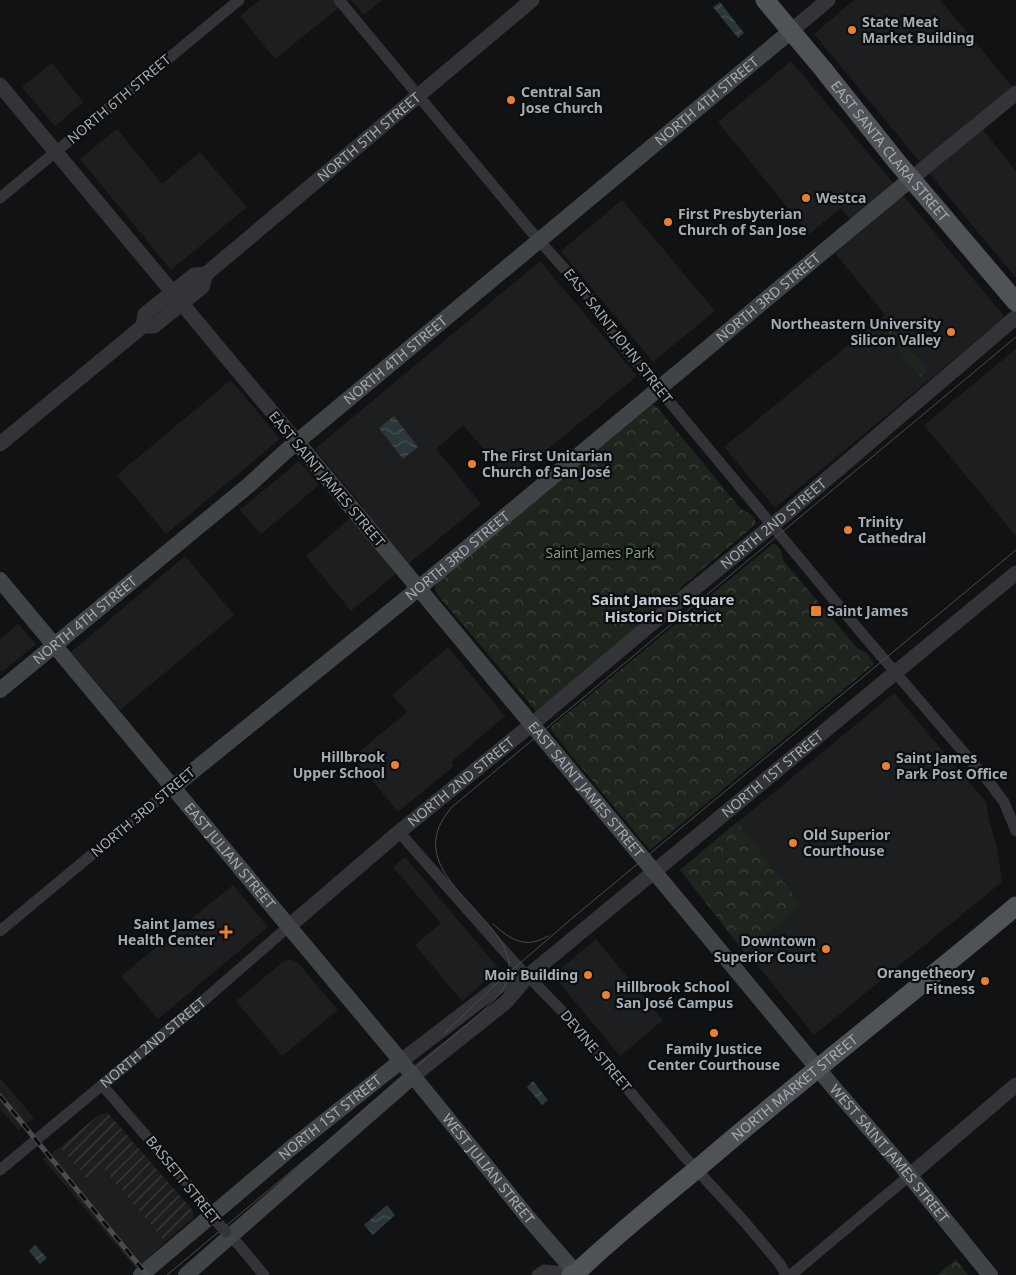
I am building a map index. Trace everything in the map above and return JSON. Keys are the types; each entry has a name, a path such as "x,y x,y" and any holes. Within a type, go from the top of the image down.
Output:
{"main road":[{"name":"EAST SANTA CLARA STREET","path":"765,0 1016,302"},
{"name":"NORTH 4TH STREET","path":"0,690 249,485 272,462 791,31"},
{"name":"NORTH 3RD STREET","path":"172,788 418,589 912,178"},
{"name":"EAST SAINT JAMES STREET","path":"297,442 654,872"},
{"name":"EAST JULIAN STREET","path":"0,580 401,1061"},
{"name":"WEST SAINT JAMES STREET","path":"654,872 990,1275"},
{"name":"NORTH MARKET STREET","path":"575,1274 622,1231 746,1126 1016,906"},
{"name":"WEST JULIAN STREET","path":"401,1061 575,1274"},
{"name":"NORTH 1ST STREET","path":"141,1275 214,1218 303,1138 401,1061"},
{"name":"NORTH 1ST STREET","path":"186,1275 228,1235 413,1076"}],"street":[{"name":"NORTH 6TH STREET","path":"0,198 239,0"},
{"name":"EAST SAINT JOHN STREET","path":"339,0 539,240 586,293 614,335 772,526 997,792 1016,831"},
{"name":"NORTH 5TH STREET","path":"0,444 143,326 154,326 177,298 202,287 206,274 532,0"},
{"path":"791,31 828,0"},
{"name":"EAST SAINT JAMES STREET","path":"0,85 297,442"},
{"path":"912,178 1016,92"},
{"name":"NORTH 2ND STREET","path":"0,1170 398,832 532,725 656,620 772,526 1016,317"},
{"name":"NORTH 1ST STREET","path":"413,1076 506,1002 529,975 1016,573"},
{"name":"NORTH 3RD STREET","path":"0,931 172,788"},
{"name":"DEVINE STREET","path":"398,832 512,960 529,975 564,1013 696,1170 742,1219 780,1264 786,1275"},
{"name":"NORTH 1ST STREET","path":"401,1061 515,975 529,975"},
{"name":"BASSETT STREET","path":"102,1085 264,1275"},
{"path":"791,1275 1016,1085"},
{"path":"537,1275 544,1270 575,1274"}],"shaded area":[{"path":"260,0 348,0 275,59 240,16"},
{"path":"351,0 382,0 364,15"},
{"path":"854,0 940,0 1016,91 1016,102 983,130 1016,171 1016,278 814,34"},
{"path":"791,61 1005,317 775,508 724,447 885,315 835,253 861,231 841,208 809,234 718,122"},
{"path":"52,63 83,102 55,126 22,87"},
{"path":"117,129 162,184 200,152 247,207 171,270 80,159"},
{"path":"622,200 715,311 653,362 561,251"},
{"path":"540,261 637,376 510,480 463,425 436,449 481,504 351,611 306,556 363,507 315,449"},
{"path":"1016,349 1016,536 924,425"},
{"path":"231,380 280,439 166,534 117,475"},
{"path":"299,461 319,485 261,534 240,510"},
{"path":"185,556 234,615 120,710 71,652"},
{"path":"18,624 36,644 2,672 0,670 0,639"},
{"path":"448,647 505,716 451,762 454,766 398,812 353,757 407,712 392,695"},
{"path":"894,693 986,802 997,846 1002,882 814,1035 680,870"},
{"path":"405,857 499,969 462,1001 415,945 441,923 393,867"},
{"path":"233,885 268,927 158,1019 121,976"},
{"name":"Hillbrook School San José Campus","path":"596,939 663,1020 620,1056 557,980 552,978 554,973"},
{"path":"289,959 298,963 338,1010 282,1056 236,1001 284,961"},
{"path":"0,1078 34,1118 19,1130 0,1109"},
{"path":"108,1113 193,1211 193,1218 165,1242 104,1169 89,1181 60,1147 99,1115"},
{"path":"60,1147 89,1181 104,1169 165,1242 137,1270 43,1159"}],"green space":[{"path":"888,323 928,371 921,377 881,329"},
{"name":"Saint James Park","path":"652,405 656,406 741,509 753,516 756,524 680,588 673,598 536,711 441,599 435,590 435,585"},
{"path":"774,543 781,550 783,560 857,648 867,653 874,664 650,850 550,728"},
{"path":"737,822 801,905 745,953 680,870"},
{"path":"956,1259 968,1275 937,1275"}],"water":[{"path":"720,2 744,33 738,38 713,7"},
{"path":"394,416 418,447 403,459 379,428"},
{"path":"533,1081 548,1100 542,1105 527,1087"},
{"path":"387,1205 395,1215 373,1235 364,1225"},
{"path":"35,1245 47,1258 40,1264 29,1251"}],"tram line":[{"path":"167,1275 483,1011 503,989 507,981 508,959 499,938 448,877 437,856 437,832 452,807 1016,337"},
{"path":"444,1034 498,982 576,915 1016,550"},
{"path":"493,924 518,941 532,942 548,936"}],"railway":[{"path":"0,1096 147,1275"}],"place":[{"name":"State Meat Market Building","path":"852,30"},
{"name":"Central San Jose Church","path":"511,100"},
{"name":"Westca","path":"806,198"},
{"name":"First Presbyterian Church of San Jose","path":"668,222"},
{"name":"Northeastern University Silicon Valley","path":"951,332"},
{"name":"The First Unitarian Church of San José","path":"472,464"},
{"name":"Trinity Cathedral","path":"848,530"},
{"name":"Saint James","path":"816,611"},
{"name":"Hillbrook Upper School","path":"395,765"},
{"name":"Saint James Park Post Office","path":"886,766"},
{"name":"Old Superior Courthouse","path":"793,843"},
{"name":"Saint James Health Center","path":"226,932"},
{"name":"Downtown Superior Court","path":"826,949"},
{"name":"Moir Building","path":"588,975"},
{"name":"Orangetheory Fitness","path":"985,981"},
{"name":"Hillbrook School San José Campus","path":"606,995"},
{"name":"Family Justice Center Courthouse","path":"714,1033"}],"district":[{"name":"Saint James Square Historic District","path":"663,608"}]}
